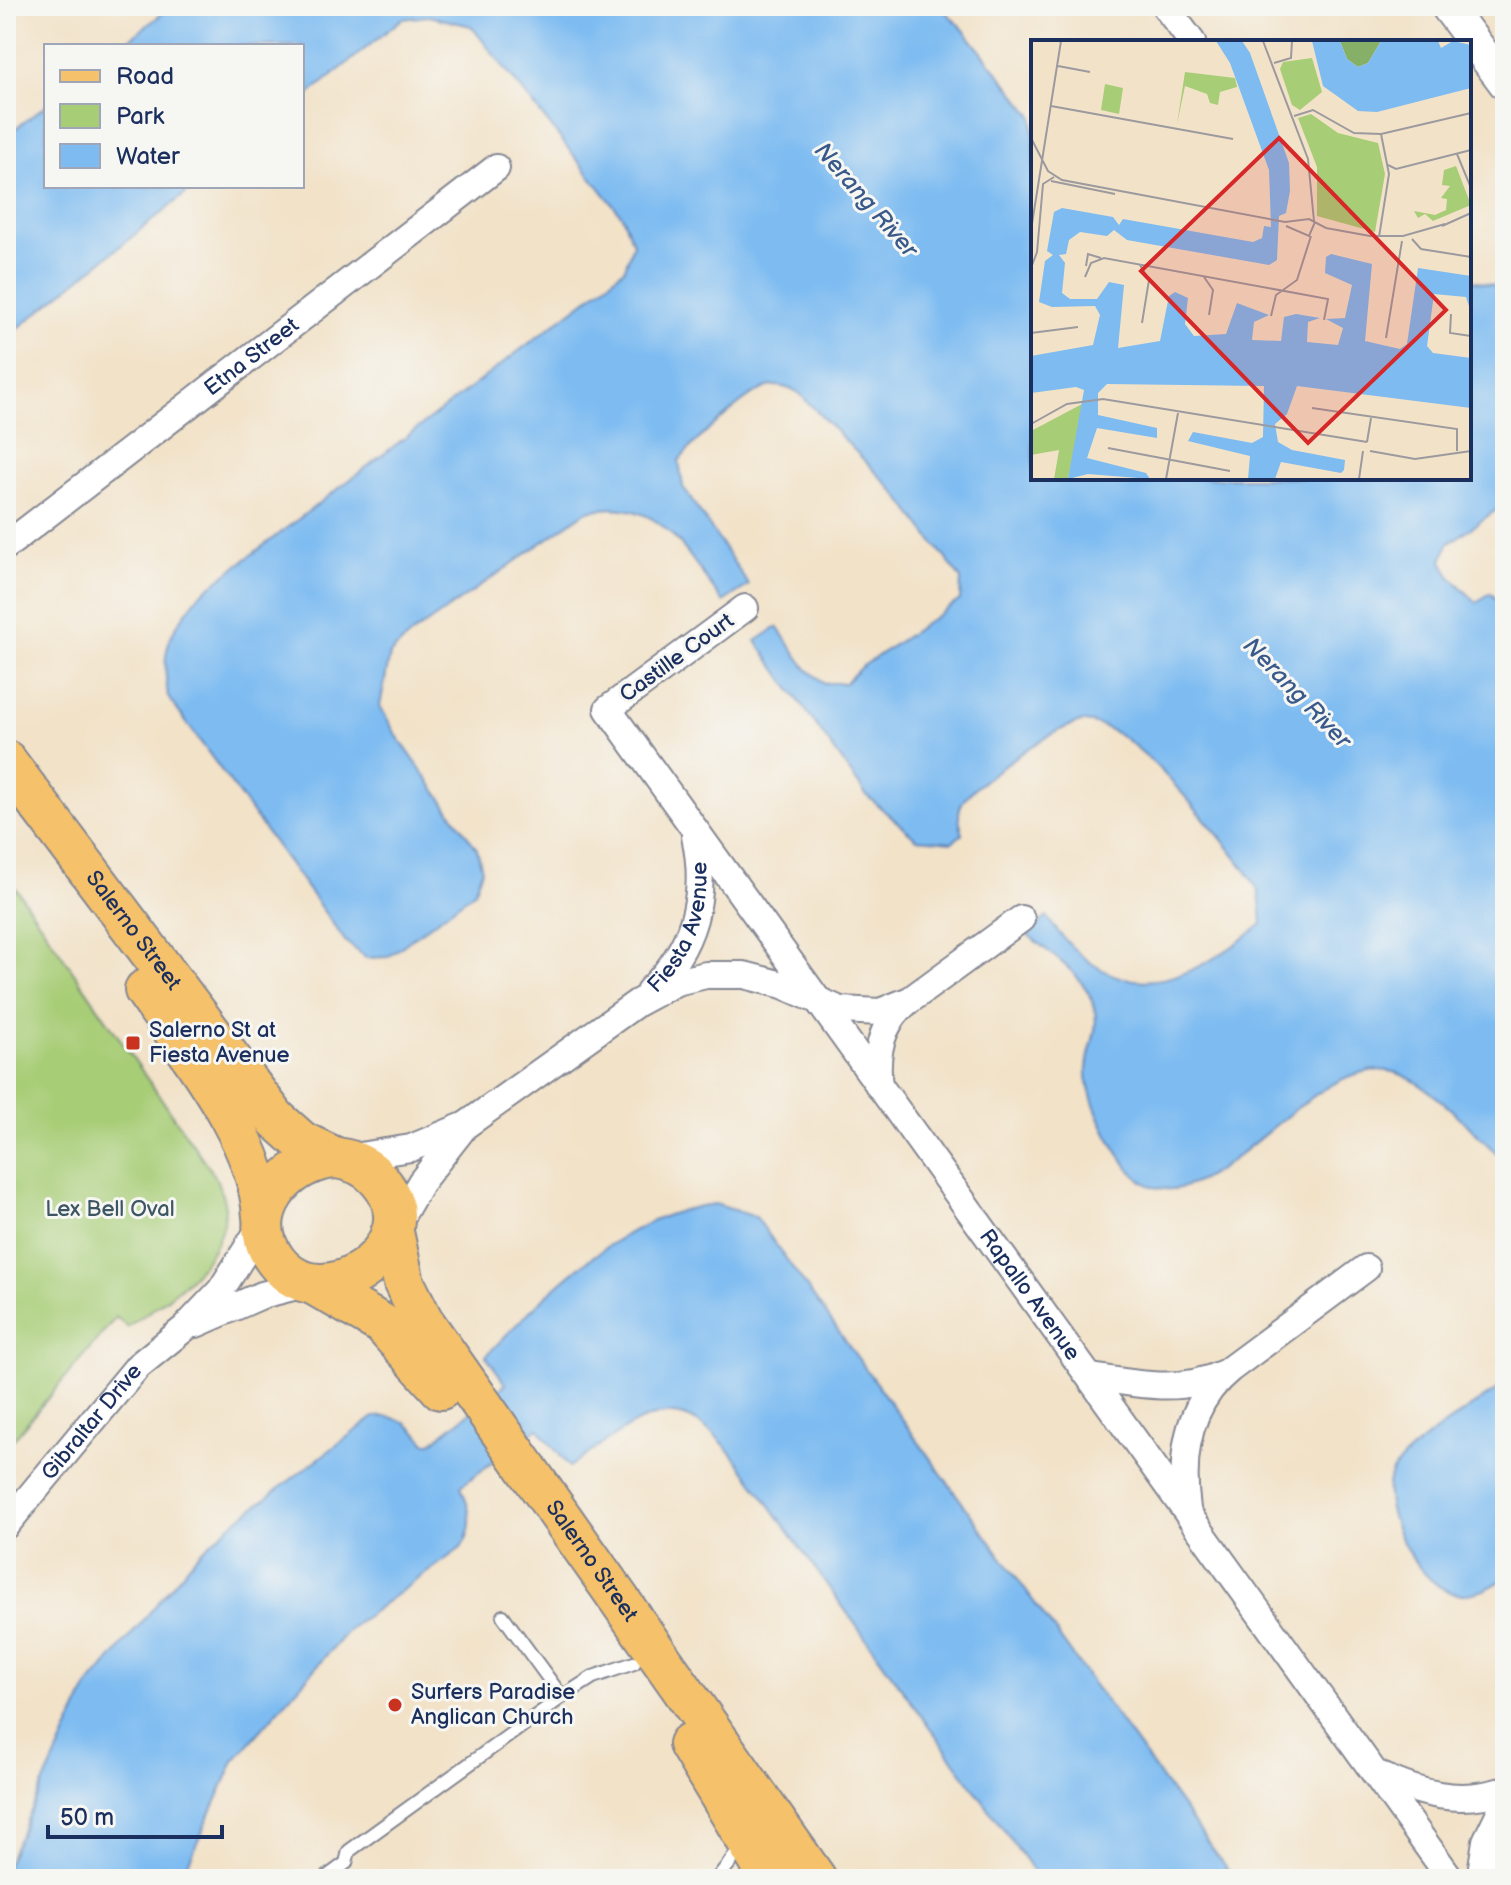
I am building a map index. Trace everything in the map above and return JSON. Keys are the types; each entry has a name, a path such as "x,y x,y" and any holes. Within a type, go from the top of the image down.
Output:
{"main road":[{"name":"Salerno Street","path":"6,761 276,1119 302,1142 340,1158"},
{"name":"Salerno Street","path":"6,807 71,887 229,1118 257,1176 263,1220"},
{"path":"340,1158 362,1165 387,1189 393,1205 393,1230 381,1253 357,1275 334,1284 311,1284 293,1276 276,1262 267,1245 263,1220 271,1196 286,1178 307,1165 340,1158"},
{"name":"Salerno Street","path":"393,1230 410,1296 470,1410 643,1657 816,1879"},
{"name":"Salerno Street","path":"311,1284 382,1324 470,1410"},
{"name":"Salerno Street","path":"643,1657 770,1879"}],"street":[{"path":"1165,6 1190,40"},
{"path":"1447,6 1505,83"},
{"name":"Etna Street","path":"6,546 496,168"},
{"name":"Castille Court","path":"608,709 745,608"},
{"name":"Rapallo Avenue","path":"608,709 1451,1879"},
{"name":"Fiesta Avenue","path":"626,1011 665,975 693,927 701,877 693,829"},
{"path":"879,1086 878,1058 884,1033 893,1015 1021,919"},
{"name":"Fiesta Avenue","path":"340,1158 411,1148 466,1125 666,986 719,974 766,979 819,1003 865,1014 888,1010 910,1000"},
{"name":"Fiesta Avenue","path":"393,1230 421,1182 466,1125"},
{"name":"Gibraltar Drive","path":"6,1525 138,1366 185,1328 234,1273 263,1220"},
{"path":"1188,1513 1184,1473 1189,1434 1206,1396 1230,1369 1366,1268"},
{"name":"Gibraltar Drive","path":"185,1328 262,1295 311,1284"},
{"path":"1092,1377 1164,1387 1194,1384 1230,1369"},
{"path":"1374,1773 1416,1791 1442,1797 1471,1797 1505,1790"},
{"path":"1480,1879 1484,1848 1505,1802"}],"lane":[{"path":"503,1616 562,1697"},
{"path":"324,1879 346,1863 349,1851 562,1697 593,1677 643,1657"},
{"path":"717,1879 746,1841"}],"green space":[{"name":"Lex Bell Oval","path":"6,874 216,1178 225,1209 222,1229 214,1247 190,1278 127,1327 116,1317 6,1448"}],"water":[{"name":"Nerang River","path":"172,6 940,6 963,29 1031,114 1031,480 1471,480 1471,280 1505,288 1505,504 1448,544 1442,561 1450,576 1476,602 1491,593 1505,610 1505,1161 1454,1112 1411,1079 1397,1073 1364,1072 1331,1085 1231,1161 1199,1181 1170,1189 1142,1181 1133,1172 1105,1130 1088,1081 1088,1059 1096,1026 1091,998 1071,971 1027,934 1047,917 1072,947 1098,967 1123,978 1150,980 1176,975 1204,964 1262,924 1257,888 1219,836 1150,760 1120,735 1092,723 1074,724 1041,741 972,791 960,808 963,834 952,842 917,839 867,796 756,641 777,627 807,669 824,683 845,683 860,668 960,600 961,579 896,493 799,393 780,387 772,386 758,391 734,408 679,461 683,487 749,585 723,602 682,546 652,519 634,511 613,508 587,511 412,634 390,654 380,706 395,733 477,849 482,870 474,892 388,957 366,958 346,942 168,697 166,664 169,641 200,594 603,287 625,268 633,243 622,216 471,26 429,16 402,19 304,98 304,44 124,44"},
{"path":"44,107 44,188 193,188 6,338 6,136"},
{"path":"715,1204 756,1217 1234,1879 1039,1879 737,1460 714,1435 694,1420 674,1414 655,1416 636,1423 569,1467 538,1428 461,1486 470,1525 461,1548 350,1628 234,1761 181,1879 6,1879 6,1866 87,1688 199,1553 233,1523 374,1417 398,1419 426,1443 431,1443 506,1384 486,1356 561,1282 589,1259 649,1223 682,1210"},
{"path":"1505,1384 1505,1578 1484,1590 1459,1594 1445,1590 1430,1579 1405,1547 1390,1509 1390,1476 1397,1465 1424,1440"}],"place":[{"name":"Salerno St at Fiesta Avenue","path":"133,1043"},
{"name":"Surfers Paradise Anglican Church","path":"395,1705"}]}
